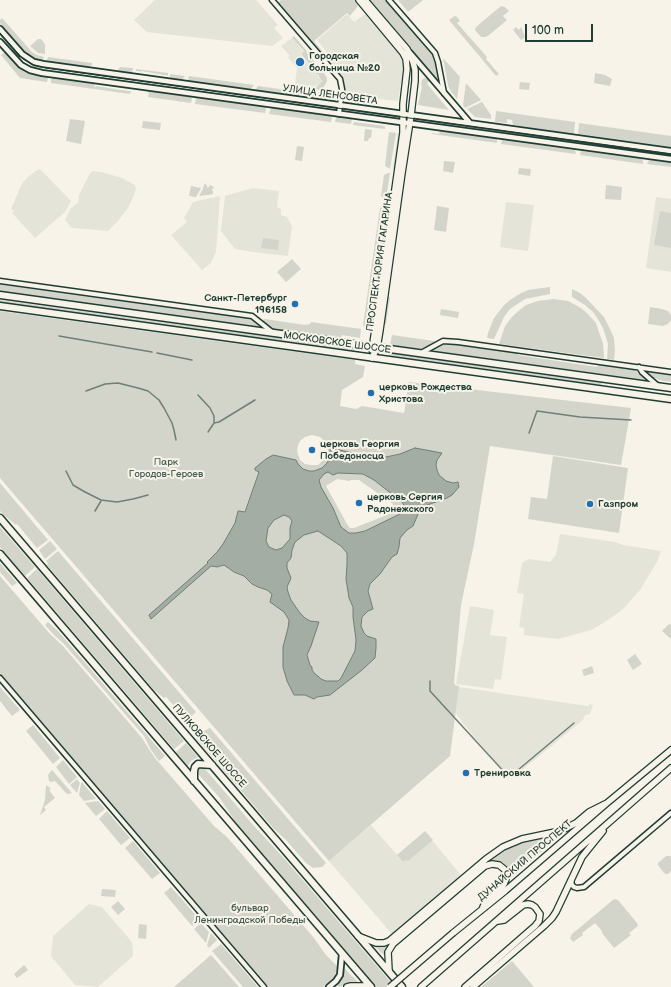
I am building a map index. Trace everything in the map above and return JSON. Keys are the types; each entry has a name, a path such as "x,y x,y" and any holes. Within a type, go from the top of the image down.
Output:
{"main road":[{"name":"ПРОСПЕКТ ЮРИЯ ГАГАРИНА","path":"358,0 398,45 405,56 407,66 402,113 403,133 374,347"},
{"name":"ПРОСПЕКТ ЮРИЯ ГАГАРИНА","path":"365,0 407,49 415,70 410,123 372,358"},
{"name":"МОСКОВСКОЕ ШОССЕ","path":"0,295 671,388"},
{"name":"МОСКОВСКОЕ ШОССЕ","path":"0,306 671,399"},
{"name":"ПУЛКОВСКОЕ ШОССЕ","path":"0,518 402,987"},
{"path":"0,554 370,986"},
{"name":"ДУНАЙСКИЙ ПРОСПЕКТ","path":"390,987 671,750"},
{"path":"194,781 194,771 198,764 212,765"},
{"path":"421,987 671,768"},
{"path":"358,936 376,943 384,943 389,941 503,846 522,839 560,831 576,823 588,812 607,803"},
{"path":"472,987 552,918 582,858 609,823"},
{"path":"389,971 388,952 393,944 485,866 492,864 499,865 506,872 506,879 500,890 487,899 482,909"},
{"path":"465,987 536,926 539,921 540,914 535,907 528,904 523,905 504,920 496,922"},
{"path":"347,987 370,986"}],"street":[{"path":"272,0 340,79 342,89 339,114"},
{"path":"389,0 435,53 444,93"},
{"name":"УЛИЦА ЛЕНСОВЕТА","path":"0,29 26,57 34,62 43,64 671,151"},
{"name":"УЛИЦА ЛЕНСОВЕТА","path":"0,42 21,65 36,72 671,159"},
{"path":"407,49 470,123 469,132"},
{"path":"0,281 252,316 274,333"},
{"path":"420,354 443,341 458,342 671,372"},
{"path":"639,367 642,372 659,386"},
{"path":"0,678 264,987"},
{"path":"571,880 574,887 584,887 671,813"},
{"path":"329,987 340,975 342,954"}],"shaded area":[{"path":"155,0 256,0 278,25 274,28 283,38 272,46 147,32 134,20"},
{"path":"365,12 401,56 403,69 398,101 344,94 345,88 342,78 325,58 328,54 317,40 347,14 354,22 365,14"},
{"name":"Городская больница №20","path":"292,38 303,51 300,54 314,72 316,72 315,75 319,75 318,77 321,80 321,83 317,86 295,84 297,68 288,57 290,56 281,46"},
{"path":"40,169 71,201 65,212 35,238 12,213 14,211 11,209 23,182"},
{"path":"93,171 122,178 135,185 136,189 128,208 108,231 72,228 65,220 71,208 78,203 79,195 90,173"},
{"path":"253,188 279,191 277,207 281,209 281,215 287,217 292,226 288,256 235,249 221,231 225,196"},
{"path":"220,196 216,252 211,263 202,270 171,235 187,222 184,218 193,202"},
{"path":"656,197 671,199 671,272 646,268"},
{"path":"506,202 534,205 528,251 500,247"},
{"path":"415,448 442,453 437,460 436,465 439,475 446,481 453,483 458,482 459,487 447,498 422,507 413,526 400,538 397,554 392,557 380,574 370,584 368,591 373,609 368,611 362,617 361,626 367,636 376,639 375,658 330,695 317,697 314,699 305,695 294,695 287,681 283,667 283,647 289,620 284,612 270,602 272,594 267,590 252,584 244,576 234,572 224,565 217,567 211,566 151,619 149,615 208,563 207,562 223,544 235,523 238,511 245,512 259,472 255,470 255,468 266,459 273,455 296,460 303,469 314,471 322,468 327,463 330,457 330,449 368,457 373,460 400,454","holes":["328,472 333,475 338,473 363,474 374,480 402,502 404,505 400,514 365,531 349,533 341,527 333,508 321,487 319,480","284,515 289,517 292,521 290,528 290,539 282,548 276,550 269,547 266,541 268,528 274,520","318,531 341,546 347,553 346,579 349,598 353,607 356,640 355,651 338,681 326,681 321,679 312,670 307,655 319,622 310,621 305,618 291,600 288,592 287,587 291,578 287,568 287,563 291,558 295,542 304,535"]},
{"path":"560,534 615,542 623,545 661,551 657,562 640,590 625,607 600,625 591,630 558,639 524,635 524,628 519,627 524,594 517,593 522,563 529,559 550,562 556,555"},
{"path":"470,606 494,610 490,635 507,637 501,680 495,679 493,689 456,684"},
{"path":"432,683 587,706 589,706 589,704 593,705 590,714 585,715 583,720 511,779 475,738"},
{"path":"371,825 403,862 431,839 461,875 392,934 329,861"},
{"path":"89,904 102,907 132,942 133,956 98,987 75,985 51,956 53,936"}],"green space":[{"path":"281,0 354,0 358,6 350,16 347,13 314,41 323,52 321,54 277,3"},
{"path":"369,0 386,0 432,54 439,80 436,79"},
{"path":"398,0 423,0 408,12"},
{"path":"501,6 505,7 509,11 503,16 507,20 488,36 481,37 475,30 476,27"},
{"path":"455,16 460,21 457,23 487,57 486,59 499,74 496,76 449,20"},
{"path":"2,18 32,52 44,57 43,60 41,61 33,58 25,52 0,23"},
{"path":"516,27 519,30 521,27 522,29 525,37 521,40 513,30"},
{"path":"294,36 316,63 312,67 301,54 304,51 292,38"},
{"path":"38,39 41,39 45,44 45,54 38,53 30,46"},
{"path":"4,53 15,64 24,70 33,74 47,77 47,82 20,78 1,55"},
{"path":"48,57 92,63 92,66 90,65 90,67 47,61"},
{"path":"443,58 460,77 457,99 448,85"},
{"path":"120,67 133,68 132,73 119,71 118,70"},
{"path":"136,69 168,73 168,76 140,72 136,71"},
{"path":"316,72 324,73 327,78 327,81 322,89 319,90 295,86 295,84 317,87 322,81"},
{"path":"595,73 605,75 612,79 610,86 594,83"},
{"path":"170,74 185,76 182,80 170,78"},
{"path":"189,76 254,85 251,89 188,81"},
{"path":"53,78 95,84 94,87 96,86 131,91 130,94 51,83 51,79"},
{"path":"424,78 428,79 429,81 427,84 449,110 418,105 422,80"},
{"path":"520,82 530,83 529,90 519,89"},
{"path":"466,83 481,100 465,108 463,105"},
{"path":"258,86 337,97 332,100 257,90 256,89"},
{"path":"148,91 191,97 191,103 148,97"},
{"path":"196,98 265,107 266,109 265,113 195,104"},
{"path":"344,98 369,101 369,106 349,103"},
{"path":"482,102 491,115 491,119 475,117 467,109"},
{"path":"271,108 331,116 332,118 331,122 269,114"},
{"path":"496,111 575,122 574,133 513,125 512,120 507,119 507,123 495,122"},
{"path":"337,117 352,119 351,124 335,122"},
{"path":"70,119 85,121 81,144 66,141"},
{"path":"143,121 161,123 160,130 142,128"},
{"path":"354,122 385,126 385,129 353,125"},
{"path":"579,123 671,136 671,147 578,134"},
{"path":"365,129 372,130 371,138 369,138 368,141 364,141"},
{"path":"440,131 497,139 497,143 432,134 439,134"},
{"path":"389,132 396,133 390,169 385,166"},
{"path":"398,133 400,133 400,136 395,168 393,169"},
{"path":"502,140 575,150 576,154 501,144"},
{"path":"297,146 304,147 302,161 295,160"},
{"path":"581,151 642,159 643,164 580,155"},
{"path":"649,160 671,163 671,167 647,164"},
{"path":"444,161 455,162 453,173 443,171"},
{"path":"519,168 531,169 530,176 518,174"},
{"path":"390,173 386,199 381,196 384,175"},
{"path":"205,183 208,188 210,185 214,187 212,190 213,194 199,196 203,189"},
{"path":"606,185 622,187 621,200 605,199"},
{"path":"191,186 201,188 196,197 189,196"},
{"path":"385,205 367,327 364,327 363,325 380,208"},
{"path":"387,205 390,207 373,328 370,328"},
{"path":"437,206 449,208 446,232 434,230"},
{"path":"660,211 671,213 671,248 654,245"},
{"path":"263,238 279,240 278,250 261,248"},
{"path":"292,259 301,269 286,282 277,272"},
{"path":"0,283 249,317 259,325 258,327 0,291"},
{"path":"550,287 550,294 525,299 510,309 504,317 494,339 487,338 494,318 510,300 528,290"},
{"path":"572,289 586,298 604,317 614,338 614,360 607,359 608,344 599,321 593,312 572,297"},
{"path":"390,297 386,324 383,324 387,298"},
{"path":"553,299 568,301 581,308 596,323 603,343 604,358 499,344 505,326 516,313 526,305 538,301"},
{"path":"0,300 359,349 359,352 0,302"},
{"path":"650,307 668,311 671,315 671,320 668,324 663,326 648,324"},
{"path":"441,309 459,312 458,318 440,315"},
{"name":"Парк Городов-Героев","path":"0,311 355,360 355,364 365,366 363,377 342,390 340,406 356,409 362,406 404,413 409,382 631,408 621,465 490,446 474,544 461,605 454,683 455,685 459,686 450,756 329,861 0,478","holes":["312,435 320,437 327,445 328,451 326,458 318,465 305,464 300,460 297,451 300,441 305,437","337,479 350,481 359,480 393,504 392,513 354,528 350,528 326,486"]},
{"path":"265,319 305,325 310,324 311,322 361,329 360,338 342,335 341,338 273,329 263,322"},
{"path":"392,335 436,342 435,344 420,349 390,345"},
{"path":"450,343 517,352 518,355 597,367 599,364 631,368 648,380 433,350 434,348"},
{"path":"389,353 602,383 601,385 388,356"},
{"path":"643,370 671,373 671,382 655,378 654,380"},
{"path":"553,456 628,468 619,533 528,519 531,497 547,499"},
{"path":"0,483 48,540 37,548 17,524 16,525 0,511"},
{"path":"0,527 35,567 25,576 0,547"},
{"path":"50,541 57,549 45,559 39,550"},
{"path":"58,551 196,712 187,720 166,697 164,698 154,690 47,565 48,563 46,561"},
{"path":"0,563 17,583 12,586 0,572"},
{"path":"37,569 184,741 174,749 27,578"},
{"name":"бульвар Ленинградской Победы","path":"0,576 50,634 62,645 142,738 155,758 214,826 227,837 314,938 326,955 337,966 335,976 323,987 269,987 0,673"},
{"path":"48,622 58,631 165,756 159,761 151,750 144,736 63,643 45,625"},
{"path":"669,624 671,625 671,639 662,631"},
{"path":"635,654 642,664 633,670 627,660"},
{"path":"592,666 594,673 584,676 582,670"},
{"path":"0,687 20,710 12,716 0,701"},
{"path":"33,725 60,758 53,764 26,731"},
{"path":"210,728 326,863 322,867 313,868 306,863 286,840 273,828 196,738 197,734"},
{"path":"186,743 198,757 191,761 188,766 176,752"},
{"path":"63,760 77,777 69,784 56,767"},
{"path":"199,768 206,770 395,987 377,987 235,821 219,797 199,775"},
{"path":"52,770 72,793 67,794 55,781 49,781 48,775"},
{"path":"77,779 80,783 77,793 70,785"},
{"path":"82,782 96,799 84,801 79,795"},
{"path":"46,785 51,789 49,790 55,798 44,807 46,810 40,815 45,800"},
{"path":"98,801 105,809 96,816 85,803"},
{"path":"107,811 130,838 121,845 99,819"},
{"path":"425,831 433,840 408,861 406,860 403,862 397,855"},
{"path":"565,831 508,881 502,864 491,861 485,862 501,849"},
{"path":"133,841 160,873 152,879 125,848"},
{"path":"666,856 671,856 671,871 668,874 664,873 658,865 658,863"},
{"path":"171,887 200,920 192,926 164,893"},
{"path":"102,889 116,890 115,897 101,896"},
{"path":"614,899 618,900 637,923 638,926 629,933 631,935 614,948 595,923 582,933 583,935 573,942 570,938 572,934"},
{"path":"118,901 125,909 118,915 111,907"},
{"path":"201,923 209,932 206,943 194,929"},
{"path":"139,924 147,925 146,939 138,938"},
{"path":"211,933 217,940 209,948 207,945"},
{"path":"390,943 386,949 385,956 374,946 385,945"},
{"path":"221,944 258,987 243,987 212,951"},
{"path":"211,955 239,987 174,987"},
{"path":"512,961 534,987 481,987"},
{"path":"24,965 28,970 17,978 14,974"},
{"path":"343,967 359,983 339,987 336,983"}],"waterway":[{"path":"59,336 152,352"},
{"path":"157,353 192,360"},
{"path":"86,391 105,384 118,383 148,391 159,400 164,408 172,423 176,440"},
{"path":"198,395 210,408 214,416 214,423 208,432"},
{"path":"214,423 219,422 255,400"},
{"path":"529,433 537,411 580,417 631,420"},
{"path":"66,471 73,485 101,500 117,502 148,495"},
{"path":"95,511 101,501"},
{"path":"430,681 430,691 507,775 512,775 574,723"}],"tram line":[{"path":"0,33 23,59 34,65 46,68 671,154"}],"place":[{"name":"Городская больница №20","path":"300,62"},
{"name":"Санкт-Петербург 196158","path":"295,304"},
{"name":"церковь Рождества Христова","path":"371,393"},
{"name":"церковь Георгия Победоносца","path":"312,450"},
{"name":"церковь Сергия Радонежского","path":"359,503"},
{"name":"Газпром","path":"590,504"},
{"name":"Тренировка","path":"466,773"}]}
